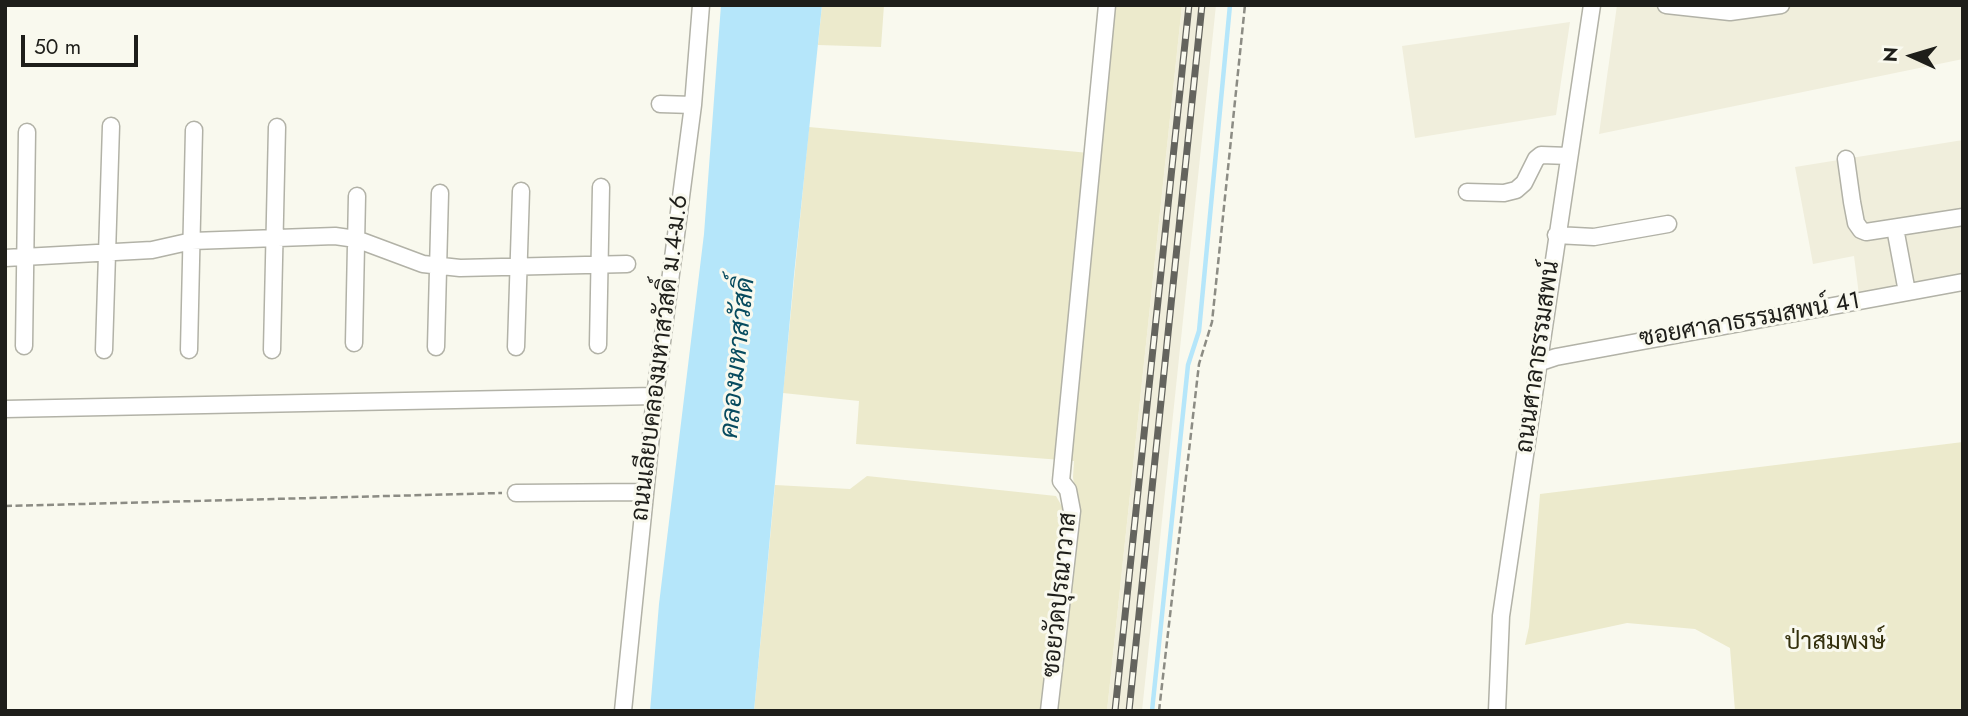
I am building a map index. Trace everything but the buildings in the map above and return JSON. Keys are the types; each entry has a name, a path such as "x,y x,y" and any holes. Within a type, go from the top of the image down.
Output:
{"street":[{"name":"ถนนเลียบคลองมหาสวัสดิ์ ม.4-ม.6","path":"623,711 655,396 693,105 701,5"},
{"name":"ซอยวัดปุรณาวาส","path":"1049,711 1072,512 1068,491 1061,481 1107,5"},
{"name":"ถนนศาลาธรรมสพน์","path":"1497,711 1501,616 1592,5"},
{"path":"1666,5 1731,12 1781,5"},
{"path":"660,104 693,105"},
{"path":"104,350 111,126"},
{"path":"272,350 277,127"},
{"path":"189,350 194,130"},
{"path":"24,346 27,132"},
{"path":"1467,192 1504,193 1516,190 1524,183 1536,159 1541,155 1569,156"},
{"path":"1846,159 1856,223 1861,230 1867,232 1963,217"},
{"path":"598,345 601,187"},
{"path":"516,347 521,191"},
{"path":"436,347 440,193"},
{"path":"354,343 356,196"},
{"path":"1556,235 1594,237 1668,224"},
{"path":"1895,228 1906,292"},
{"path":"5,258 152,250 192,241 335,236 356,239 424,264 438,266 460,268 628,264"},
{"name":"ซอยศาลาธรรมสพน์ 41","path":"1538,363 1556,357 1963,282"},
{"path":"5,409 655,396"},
{"path":"516,493 645,492"}],"path":[{"path":"1160,711 1199,364 1212,322 1245,5"},
{"path":"5,506 516,493"}],"shaded area":[{"path":"1182,5 1216,5 1142,711 1107,711"},
{"path":"1617,5 1963,5 1963,59 1599,134"},
{"path":"1570,22 1556,115 1415,138 1402,46"},
{"path":"1963,140 1963,273 1859,295 1854,256 1813,264 1795,167"}],"green space":[{"path":"822,5 884,5 881,47 818,45"},
{"path":"1114,5 1182,5 1107,711 1055,711 1078,514 1073,477 1074,461 856,444 859,401 783,393 809,127 1100,154"},
{"name":"ป่าสมพงษ์","path":"1963,442 1963,711 1735,711 1730,648 1695,629 1627,623 1525,645 1529,627 1540,494"},
{"path":"867,476 1056,496 1064,510 1042,711 754,711 775,485 850,489"}],"water":[{"name":"คลองมหาสวัสดิ์","path":"721,5 822,5 754,711 650,711 659,604 704,234"}],"waterway":[{"path":"1152,711 1188,365 1199,331 1230,5"}],"railway":[{"path":"1115,711 1189,5"},
{"path":"1129,711 1202,5"}]}
